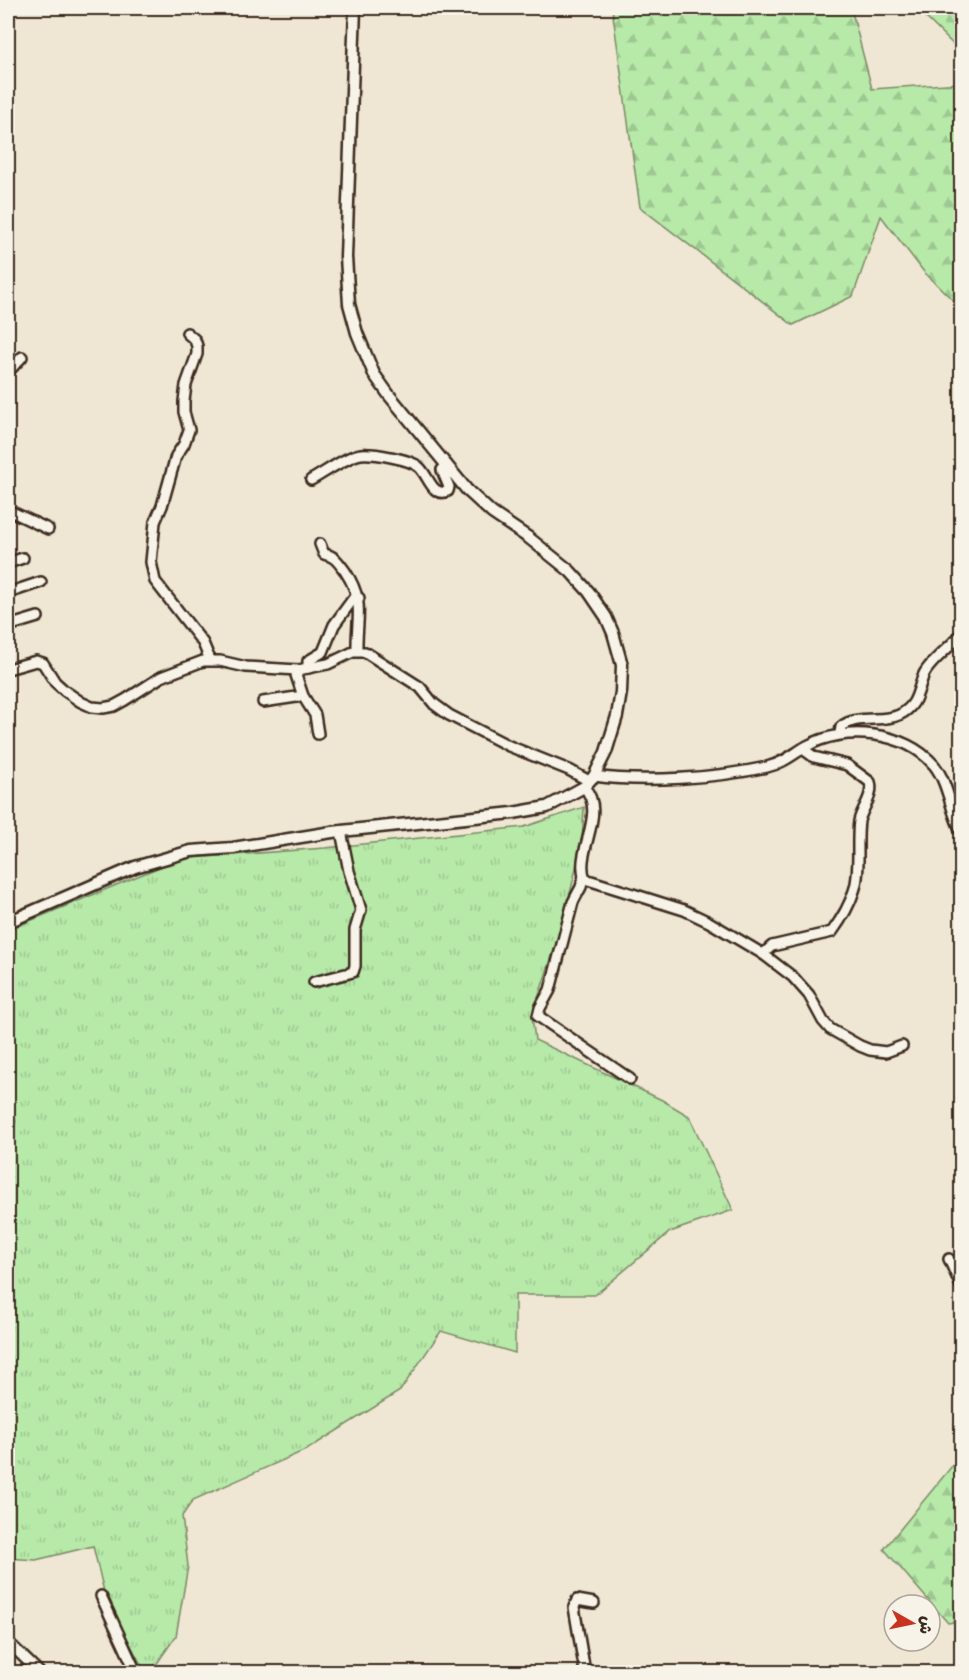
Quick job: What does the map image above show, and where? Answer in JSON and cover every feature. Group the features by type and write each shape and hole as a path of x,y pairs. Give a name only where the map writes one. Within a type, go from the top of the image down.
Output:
{"street":[{"path":"356,8 347,206 347,285 349,304 357,333 374,374 389,395 480,502 501,520 529,537 570,571 589,592 609,625 621,659 621,692 610,739 589,781 593,809 584,876 573,902 550,990 538,1016 630,1079"},
{"path":"187,333 195,340 197,346 197,354 186,385 184,401 184,412 189,429 184,444 176,456 162,506 155,522 151,562 155,581 202,643 210,660"},
{"path":"8,372 22,357"},
{"path":"311,480 353,457 366,454 405,460 418,466 435,489 444,492 449,487 442,470 447,465"},
{"path":"8,510 48,529"},
{"path":"320,544 324,554 332,555 337,559 355,586 358,598 357,651"},
{"path":"8,563 24,558"},
{"path":"8,593 41,582"},
{"path":"318,734 315,715 303,696 296,675 304,669 308,661 323,652 334,626 353,600 358,598"},
{"path":"8,626 38,617"},
{"path":"840,734 841,727 849,722 896,717 909,709 916,700 925,673 962,633"},
{"path":"8,669 36,661 43,663 55,682 65,691 92,707 103,708 120,703 160,677 210,660 246,667 304,669 328,664 357,651 371,654 420,687 434,704 449,716 509,746 569,770 589,781"},
{"path":"264,702 303,696"},
{"path":"8,922 135,867 191,851 233,848 340,831 535,809 557,803 589,781 609,778 678,779 743,771 783,762 802,749 840,734 862,732 882,737 918,752 933,764 962,818"},
{"path":"763,954 772,946 832,932 855,888 859,826 862,810 870,795 870,782 847,765 814,757 802,749"},
{"path":"947,792 962,833"},
{"path":"315,982 353,972 355,966 355,930 361,910 349,872 340,831"},
{"path":"584,876 589,881 694,914 763,954 803,987 814,1002 824,1024 860,1046 886,1052 902,1046"},
{"path":"949,1259 962,1288"},
{"path":"101,1596 136,1672"},
{"path":"585,1672 574,1607 577,1600 594,1603"},
{"path":"8,1642 39,1672"}],"green space":[{"path":"612,8 851,8 872,89 961,83 961,308 924,272 881,216 853,296 793,325 640,207"},
{"path":"916,8 961,8 961,52"},
{"path":"584,807 582,842 564,920 532,1016 535,1040 662,1100 689,1116 733,1210 670,1232 595,1295 515,1295 515,1353 441,1331 400,1391 308,1449 193,1500 182,1516 188,1566 176,1636 151,1672 145,1672 105,1596 93,1546 36,1560 8,1558 8,930 179,859 325,848 524,827"},
{"path":"961,1455 961,1621 948,1623 942,1616 942,1593 922,1593 884,1549"}]}
